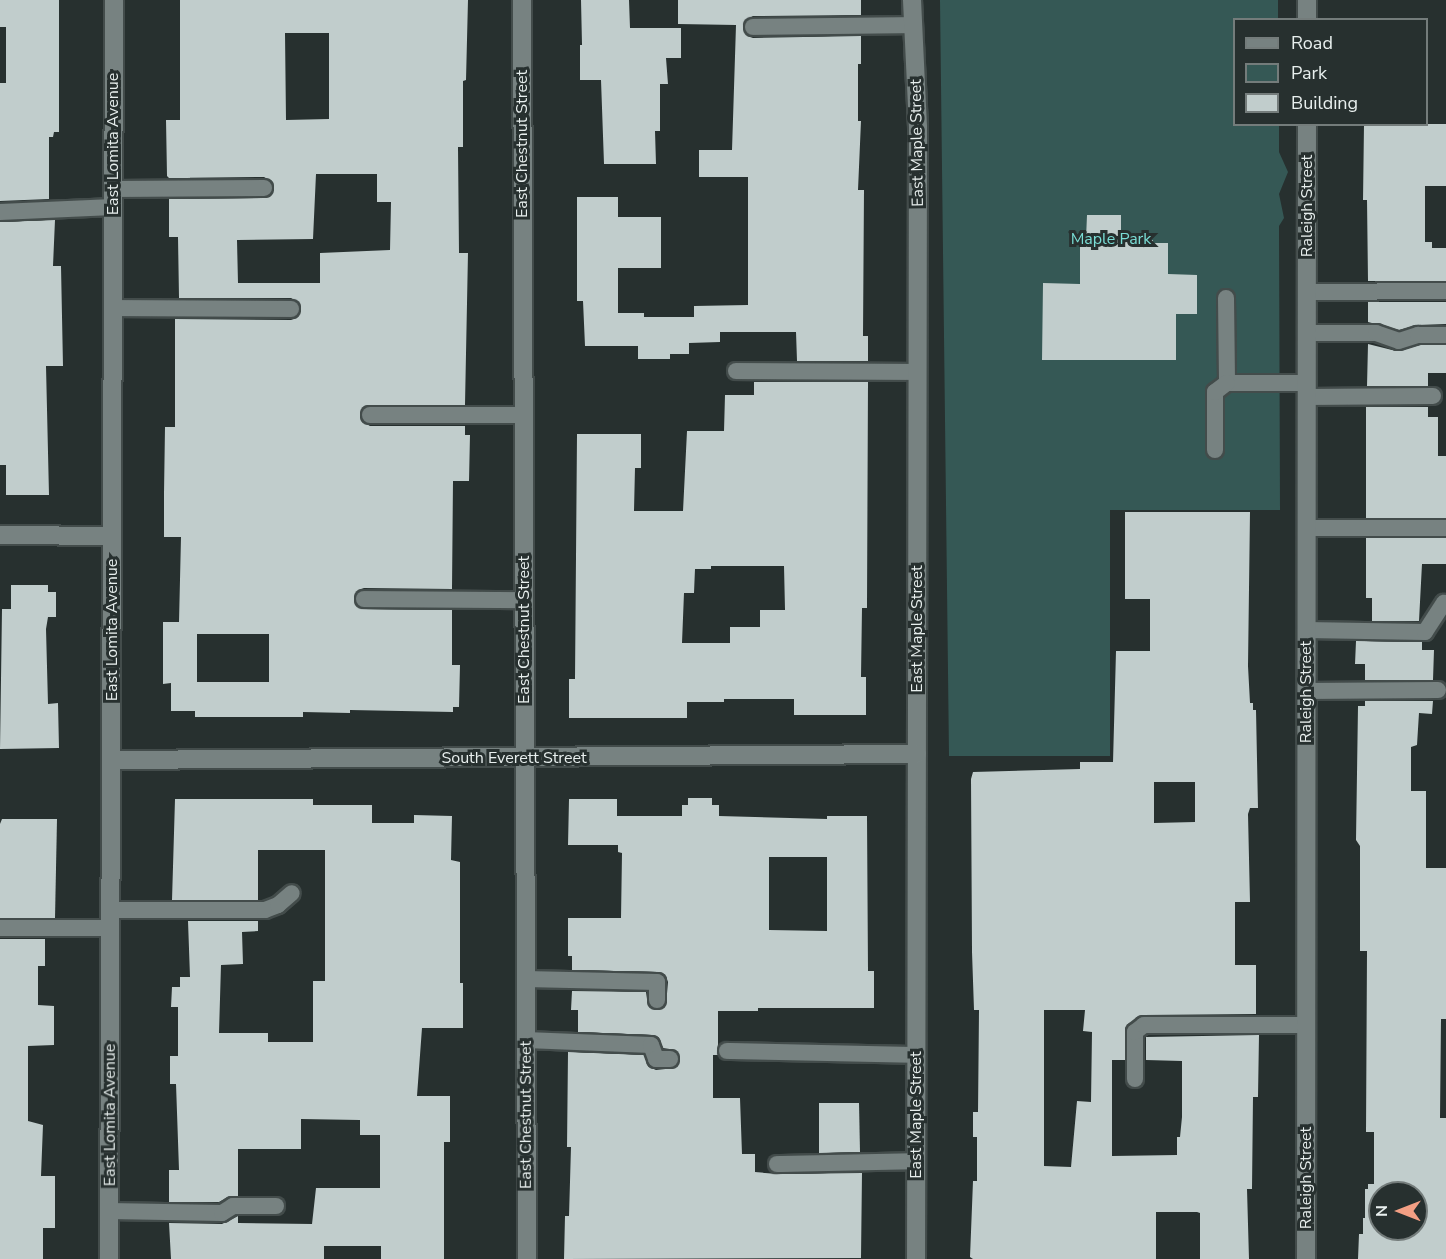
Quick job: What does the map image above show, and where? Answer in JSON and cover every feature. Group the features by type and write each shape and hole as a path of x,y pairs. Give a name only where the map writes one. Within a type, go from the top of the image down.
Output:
{"street":[{"name":"East Lomita Avenue","path":"109,1259 114,0"},
{"name":"East Chestnut Street","path":"522,0 527,1259"},
{"name":"East Maple Street","path":"912,0 918,128 916,1259"},
{"path":"1307,0 1307,18"},
{"name":"Raleigh Street","path":"1306,1259 1307,126"},
{"path":"0,535 112,536"},
{"name":"South Everett Street","path":"111,760 525,759 917,754"}],"lane":[{"path":"753,27 913,25"},
{"path":"0,212 113,192 264,184"},
{"path":"1307,292 1446,291"},
{"path":"1226,298 1227,382"},
{"path":"113,308 291,309"},
{"path":"1307,333 1376,333 1399,341 1418,335 1446,334"},
{"path":"736,371 918,372"},
{"path":"1215,450 1215,392 1227,382 1307,390 1433,396"},
{"path":"369,415 524,415"},
{"path":"1306,528 1446,528"},
{"path":"364,599 524,600"},
{"path":"1306,630 1425,632 1444,603"},
{"path":"1306,691 1438,690"},
{"path":"111,910 265,910 278,905 292,893"},
{"path":"0,928 110,928"},
{"path":"526,979 657,982 657,1000"},
{"path":"1135,1079 1135,1032 1144,1025 1306,1025"},
{"path":"526,1040 651,1045 656,1059 670,1059"},
{"path":"727,1052 916,1055"},
{"path":"777,1164 916,1161"},
{"path":"109,1211 222,1213 233,1206 276,1206"}],"green space":[{"name":"Maple Park","path":"940,0 1278,0 1278,18 1233,18 1233,126 1279,126 1279,152 1288,172 1279,194 1284,218 1279,226 1280,510 1110,510 1110,756 949,756"}],"building":[{"path":"0,0 59,0 59,132 54,132 53,137 49,137 49,199 0,201 0,83 6,83 6,27 0,27"},
{"path":"180,0 468,0 466,80 463,81 463,147 458,147 459,253 468,253 465,405 370,405 364,406 360,414 361,421 370,426 465,426 465,435 470,435 469,481 453,481 452,589 364,588 358,590 354,598 355,605 364,609 452,610 452,665 460,665 459,707 453,707 453,712 350,710 350,713 303,712 303,717 195,717 195,711 171,711 171,683 163,684 163,622 179,622 181,537 164,537 164,493 165,427 175,427 175,319 291,320 297,318 301,310 300,303 291,298 179,298 178,237 169,237 169,199 264,198 270,197 274,189 273,182 264,177 169,178 167,176 166,120 180,120","holes":["285,33 329,33 329,119 286,120","316,174 377,174 377,202 391,202 390,250 320,253 320,283 238,283 237,240 313,239","197,634 269,634 269,682 197,682"]},
{"path":"581,0 629,0 630,28 681,28 681,58 666,58 668,84 660,84 660,131 655,131 656,164 604,164 601,80 580,80"},
{"path":"678,0 861,0 861,15 753,16 744,21 743,28 747,36 753,38 861,36 861,64 858,64 858,121 861,121 858,190 864,190 863,336 868,336 868,361 797,361 796,332 720,332 720,342 689,343 689,354 670,354 670,359 638,359 638,346 585,346 583,301 577,301 577,197 618,197 618,217 661,217 661,268 618,268 618,313 644,313 644,317 694,317 694,306 748,305 748,177 699,177 699,150 732,150 736,25 678,24"},
{"path":"1446,124 1446,186 1425,186 1425,242 1432,242 1432,248 1446,248 1446,281 1368,281 1367,200 1363,200 1364,126"},
{"path":"1087,215 1121,215 1121,239 1168,243 1168,274 1197,275 1197,314 1176,314 1176,360 1042,360 1043,283 1080,284 1080,239 1086,239"},
{"path":"55,220 53,266 61,266 63,366 46,366 49,495 6,495 6,465 0,465 0,222"},
{"path":"1368,302 1446,302 1446,324 1418,325 1399,330 1368,322"},
{"path":"1368,344 1396,351 1420,345 1446,345 1446,373 1428,373 1428,386 1367,386"},
{"path":"754,382 868,382 867,608 862,608 861,677 866,677 866,715 794,715 794,699 724,699 724,702 687,702 687,718 569,718 569,679 575,679 577,434 641,434 641,468 635,468 634,511 683,511 687,431 724,431 725,395 754,395","holes":["711,566 784,566 785,610 760,610 760,627 730,627 730,643 682,643 684,593 694,593 695,569 711,569"]},
{"path":"1366,407 1428,407 1428,417 1438,417 1438,456 1446,456 1446,518 1366,518"},
{"path":"1125,512 1250,512 1248,666 1250,703 1253,703 1253,710 1256,710 1258,808 1250,808 1248,814 1250,902 1235,902 1235,965 1256,965 1256,1014 1143,1015 1125,1028 1125,1060 1112,1060 1112,1156 1177,1155 1177,1137 1180,1137 1182,1117 1182,1061 1146,1060 1146,1037 1259,1035 1258,1097 1253,1097 1252,1189 1247,1189 1249,1259 1200,1259 1200,1213 1156,1212 1156,1259 973,1259 970,1257 973,1181 977,1181 977,1137 973,1137 973,1112 978,1112 979,1010 974,1010 971,779 973,772 1080,769 1080,762 1113,762 1116,651 1150,651 1150,599 1125,599","holes":["1154,782 1195,782 1195,822 1154,823","1044,1010 1085,1010 1083,1031 1092,1032 1091,1102 1077,1101 1071,1167 1044,1166"]},
{"path":"1366,538 1446,538 1446,564 1422,564 1419,621 1372,621 1372,598 1366,598"},
{"path":"11,585 48,585 48,592 56,592 56,617 48,617 46,629 48,704 58,703 59,748 0,749 2,609 11,609"},
{"path":"1356,641 1422,642 1422,650 1434,650 1433,680 1365,680 1365,664 1355,664"},
{"path":"1365,701 1433,701 1432,714 1419,713 1417,745 1411,747 1411,791 1426,791 1426,868 1446,868 1446,1019 1441,1019 1440,1118 1446,1118 1446,1259 1358,1259 1359,1234 1363,1234 1363,1218 1365,1218 1365,1189 1368,1189 1368,1241 1428,1241 1428,1181 1374,1181 1374,1132 1366,1132 1367,951 1360,951 1360,846 1356,840 1358,706 1365,706"},
{"path":"688,798 712,798 712,805 719,805 719,816 827,819 827,816 867,816 868,971 874,971 874,1008 758,1008 758,1011 718,1011 718,1055 713,1055 713,1098 740,1098 742,1154 755,1154 755,1172 862,1173 861,1258 564,1259 565,1216 569,1216 571,1147 567,1147 568,1052 644,1055 649,1067 656,1070 675,1068 680,1060 676,1050 663,1048 658,1037 652,1035 578,1032 578,1010 571,1010 572,991 646,992 648,1006 658,1010 666,1005 668,982 666,976 657,972 572,970 572,956 568,956 568,918 621,918 622,853 618,852 618,845 568,845 569,799 617,799 617,816 682,816 682,805 688,805","holes":["769,857 827,857 827,931 769,930"]},
{"path":"175,799 313,799 313,805 372,805 372,823 414,823 414,815 452,816 451,860 460,862 460,983 463,983 463,1028 422,1028 417,1096 450,1096 450,1142 444,1142 444,1259 381,1259 381,1246 324,1246 324,1259 171,1259 169,1223 222,1224 238,1216 238,1223 312,1224 316,1188 380,1188 380,1135 360,1135 360,1120 301,1119 301,1149 238,1149 238,1196 228,1197 219,1202 169,1202 169,1170 179,1170 176,1084 170,1084 170,1056 178,1056 178,1007 171,1007 172,987 180,987 180,977 190,977 188,921 258,921 258,931 242,932 243,964 221,965 219,1033 268,1033 268,1042 313,1042 313,981 325,981 325,850 258,850 258,900 172,900"},
{"path":"2,819 57,819 55,918 0,918 0,824"},
{"path":"0,939 45,939 45,966 38,966 38,1005 54,1006 54,1045 28,1046 28,1121 43,1125 41,1176 55,1176 55,1228 43,1228 43,1259 0,1259"},
{"path":"819,1103 859,1103 860,1152 819,1153"}]}
